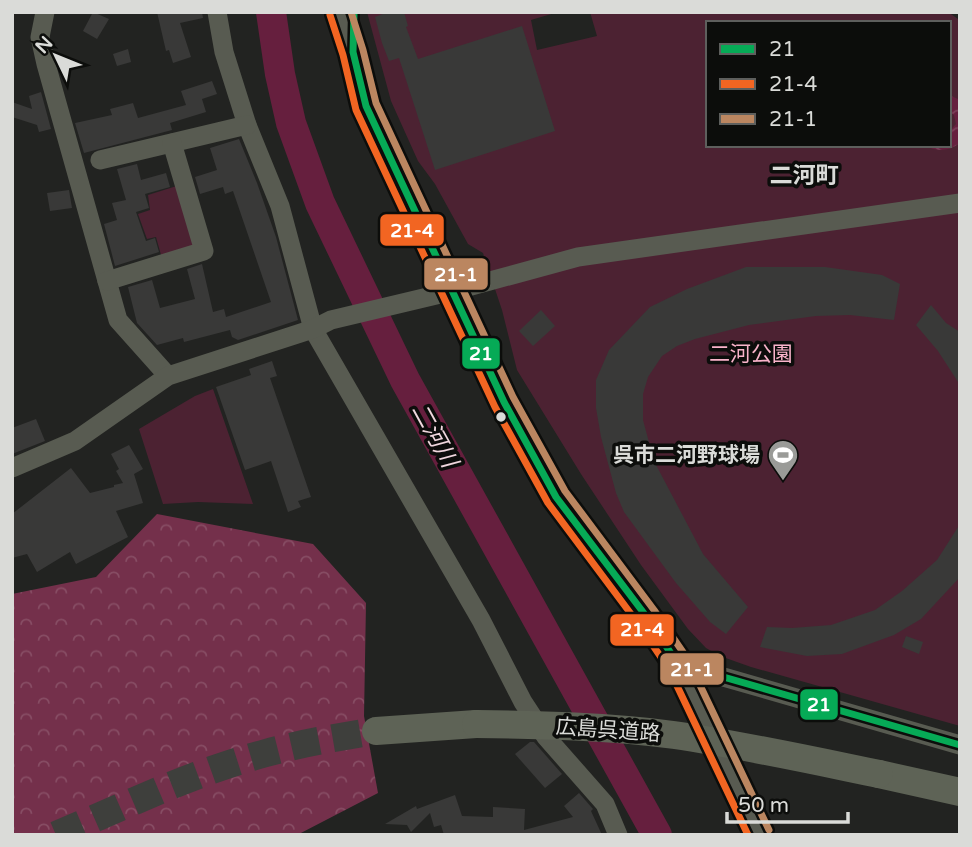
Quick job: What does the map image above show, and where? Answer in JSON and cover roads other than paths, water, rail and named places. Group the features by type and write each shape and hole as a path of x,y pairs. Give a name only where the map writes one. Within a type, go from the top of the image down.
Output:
{"highway":[{"name":"広島呉道路","path":"376,732 476,724 582,726 673,735 763,750 960,792"}],"main road":[{"path":"340,12 366,106 504,402 556,497 678,664 760,835"},
{"path":"353,52 354,12"}],"street":[{"path":"45,12 40,37 46,64 118,320 168,376"},
{"path":"217,12 224,52 247,125 280,206 313,330 481,620 523,702 546,737 605,804 618,835"},
{"path":"100,160 247,125"},
{"path":"107,281 204,251 172,143"},
{"path":"12,468 75,441 168,376 313,330 331,320 578,257 960,203"},
{"path":"678,664 960,745"}],"water":[{"path":"951,96 960,100 960,143 956,146 942,150 928,147 951,147 951,130 956,124 951,113"}],"waterway":[{"name":"二河川","path":"271,12 280,74 291,123 320,203 405,380 657,835"}],"tunnel":[{"path":"56,835 160,790 239,761 293,746 376,731"}],"place":[{"name":"呉市二河野球場","path":"783,482"}],"district":[{"name":"二河町","path":"804,175"}],"park label":[{"name":"二河公園","path":"751,354"}]}
